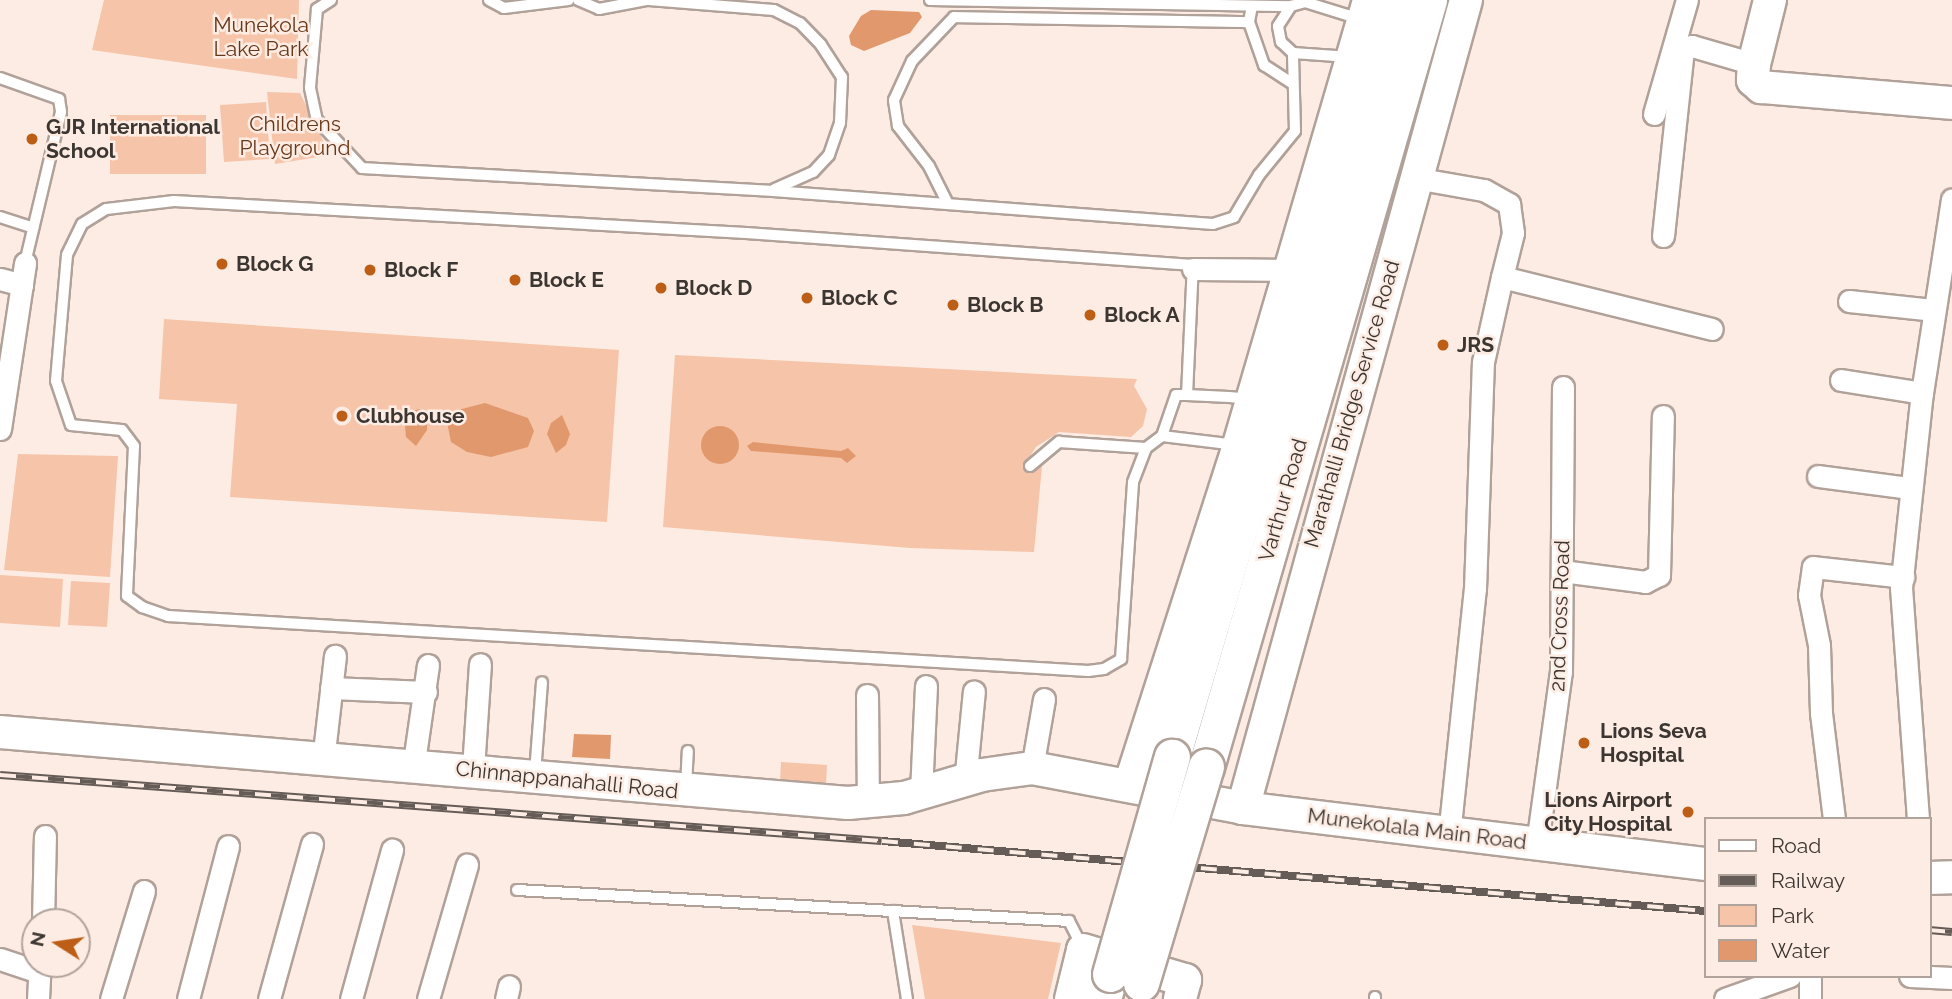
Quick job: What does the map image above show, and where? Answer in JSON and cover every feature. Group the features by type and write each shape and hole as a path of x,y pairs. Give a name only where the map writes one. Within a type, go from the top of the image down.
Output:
{"main road":[{"name":"Varthur Road","path":"1133,979 1172,757 1395,0"},
{"name":"Varthur Road","path":"1133,979 1206,767 1429,0"}],"street":[{"name":"Marathalli Bridge Service Road","path":"1243,808 1466,0"},
{"path":"1654,114 1687,0"},
{"path":"1770,0 1752,80 1761,87 1952,103"},
{"path":"1130,785 1253,398 1366,10"},
{"path":"1663,236 1683,50 1692,46 1754,64"},
{"path":"1415,178 1484,190 1509,204 1513,233 1483,362 1475,589 1449,835"},
{"path":"1918,817 1903,577 1909,488 1933,310 1952,199"},
{"path":"0,429 25,263"},
{"path":"1192,269 1290,270"},
{"path":"1502,277 1712,329"},
{"path":"0,279 22,285"},
{"path":"1849,301 1933,310"},
{"path":"1841,380 1922,393"},
{"name":"2nd Cross Road","path":"1538,844 1561,672 1563,387"},
{"path":"1562,571 1645,582 1659,575 1663,416"},
{"path":"1818,476 1909,488"},
{"path":"1834,817 1821,713 1819,645 1810,595 1813,568 1903,577"},
{"path":"323,761 335,656"},
{"path":"473,769 480,664"},
{"path":"412,769 426,692 428,665"},
{"path":"921,792 926,686"},
{"path":"331,688 426,692"},
{"path":"965,782 974,691"},
{"path":"867,695 867,802"},
{"path":"1032,768 1044,699"},
{"name":"Chinnappanahalli Road","path":"0,732 412,769 535,773 686,792 867,802 965,782 982,775 1032,768 1130,785"},
{"name":"Munekolala Main Road","path":"1130,785 1243,808 1703,864"},
{"path":"43,908 45,836"},
{"path":"269,999 312,844"},
{"path":"188,999 228,846"},
{"path":"351,999 392,850"},
{"path":"428,999 467,865"},
{"path":"1931,878 1952,877"},
{"path":"111,999 144,891"},
{"path":"0,959 21,964"},
{"path":"38,999 39,978"},
{"path":"1725,999 1784,978"},
{"path":"1810,978 1810,999"},
{"path":"1917,978 1943,985"},
{"path":"1071,999 1133,979"}],"lane":[{"path":"331,0 317,9 310,88 317,120 362,168 773,191 1213,224 1234,217 1259,175 1295,131 1293,53 1278,34 1280,18 1291,6"},
{"path":"489,0 504,8 569,0"},
{"path":"578,0 599,9 648,0 774,10 800,23 842,78 840,124 829,155 813,172 773,191"},
{"path":"930,0 1252,6 1312,4 1366,10"},
{"path":"1252,6 1248,22 1264,65 1292,83"},
{"path":"948,204 929,166 898,126 894,100 912,61 954,17 1248,22"},
{"path":"1293,53 1352,57"},
{"path":"0,78 59,99 61,112 25,263"},
{"path":"174,201 1130,259 1193,265 1192,269 1181,395 1162,436 1146,448 1133,482 1121,659 1104,669 168,616 142,607 127,596 134,446 122,430 71,425 60,401 56,380 67,255 82,224 106,209 174,201"},
{"path":"0,217 33,228"},
{"path":"1181,395 1253,398"},
{"path":"1162,436 1238,445"},
{"path":"1030,466 1059,442 1146,448"},
{"path":"535,773 542,682"},
{"path":"686,792 688,751"},
{"path":"517,890 1069,921 1133,979"},
{"path":"893,911 907,999"}],"green space":[{"name":"Munekola Lake Park","path":"104,0 299,0 297,79 92,50"},
{"name":"Childrens Playground","path":"267,92 300,93 330,155 275,164"},
{"path":"266,102 270,159 224,162 220,105"},
{"path":"110,115 206,115 206,174 110,174"},
{"path":"164,319 619,350 607,522 230,497 237,404 159,399"},
{"path":"675,355 1137,379 1134,386 1147,409 1143,426 1131,437 1059,432 1036,447 1025,464 1042,466 1034,552 910,548 663,527"},
{"path":"18,454 118,456 110,577 4,570"},
{"path":"0,575 63,579 60,627 0,623"},
{"path":"71,581 110,583 107,627 68,625"},
{"path":"781,762 827,765 826,784 780,782"},
{"path":"912,925 1061,943 1048,999 925,999"}],"water":[{"path":"871,10 919,12 922,17 910,33 864,51 851,45 849,36 861,16"},
{"path":"485,403 528,418 534,431 528,447 491,457 467,452 451,442 447,422 454,411"},
{"path":"419,409 427,415 427,430 416,446 406,437 405,426 410,412"},
{"path":"562,415 570,434 566,445 556,453 547,434 551,423"},
{"path":"720,426 733,432 739,445 733,458 720,464 707,458 701,445 707,432"},
{"path":"753,442 841,451 848,448 856,456 847,463 841,458 751,451 747,446"},
{"path":"574,734 611,735 610,759 572,757"}],"railway":[{"path":"0,775 882,841 1703,911"},
{"path":"1931,930 1952,932"}],"place":[{"name":"GJR International School","path":"32,139"},
{"name":"Block G","path":"222,264"},
{"name":"Block F","path":"370,270"},
{"name":"Block E","path":"515,280"},
{"name":"Block D","path":"661,288"},
{"name":"Block C","path":"807,298"},
{"name":"Block B","path":"953,305"},
{"name":"Block A","path":"1090,315"},
{"name":"JRS","path":"1443,345"},
{"name":"Clubhouse","path":"342,416"},
{"name":"Lions Seva Hospital","path":"1584,743"},
{"name":"Lions Airport City Hospital","path":"1688,812"}]}
